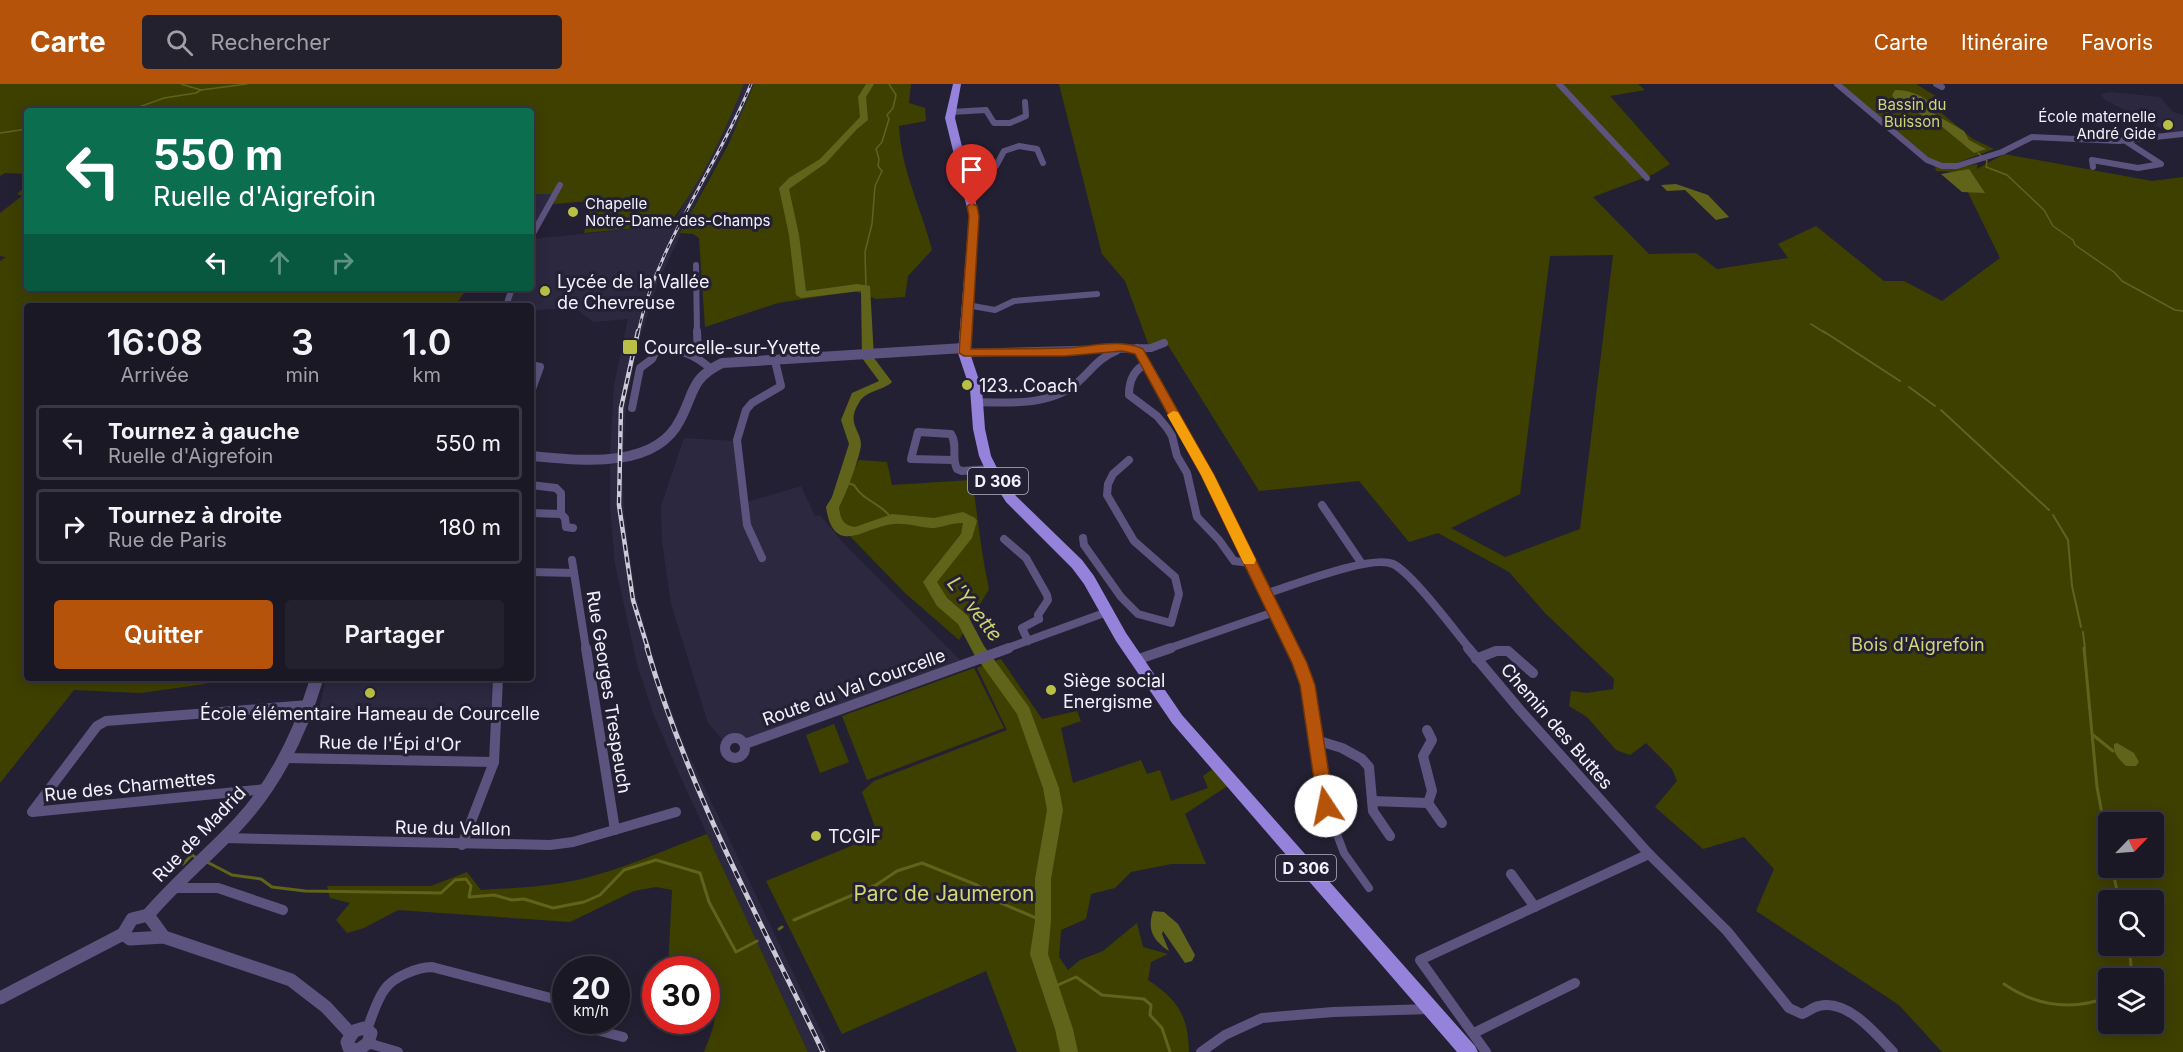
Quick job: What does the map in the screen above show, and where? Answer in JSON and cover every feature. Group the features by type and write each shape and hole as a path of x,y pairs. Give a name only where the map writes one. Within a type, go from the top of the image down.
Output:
{"main road":[{"path":"957,84 950,112 951,129 974,216 964,350"},
{"name":"D 306","path":"964,350 976,388 985,456 1011,499 1077,564 1089,580 1136,660 1178,720 1468,1052"}],"street":[{"path":"1559,84 1647,178"},
{"path":"1837,84 1927,160 1948,167 1993,155 2032,137 2124,140 2183,134"},
{"path":"950,112 986,110 994,123 1010,123 1026,116 1025,102"},
{"path":"2093,167 2091,160 2138,168 2161,164 2124,140"},
{"path":"963,170 996,165 1004,151 1019,146 1036,149 1043,162"},
{"path":"534,232 560,184"},
{"path":"696,265 698,357"},
{"path":"967,305 995,310 1014,301 1097,294"},
{"path":"534,456 565,460 601,459 623,456 655,445 673,431 692,385 710,368 729,362 763,359 775,361 886,351 1065,352 1136,349 1151,348 1164,343"},
{"path":"632,408 640,368 652,359 657,351 667,348 698,357 710,368"},
{"path":"1136,349 1207,475 1308,685 1326,806 1344,853 1369,888"},
{"path":"977,402 1056,396 1076,384 1102,356 1136,349"},
{"path":"762,558 747,525 737,440 746,410 752,403 781,386 775,361"},
{"path":"1146,364 1134,372 1129,382 1129,395 1157,416 1172,436 1177,456 1191,484 1194,509 1202,524 1219,540 1234,561 1251,563"},
{"path":"534,366 540,367 534,384"},
{"path":"953,460 911,459 918,432 951,434 955,443 953,460 957,469 962,471 991,469"},
{"path":"1083,538 1084,545 1121,597 1138,614 1172,623 1179,594 1174,576 1170,569 1140,547 1130,536 1107,495 1106,488 1110,478 1129,460"},
{"path":"534,485 556,488 561,493 563,506 561,514"},
{"path":"1322,505 1362,564"},
{"path":"534,513 561,514 565,518 566,528 573,528"},
{"path":"1004,538 1026,558 1047,595 1048,600 1038,615 1050,633"},
{"name":"Rue Georges Trespeuch","path":"572,560 615,830"},
{"name":"Chemin des Buttes","path":"1265,594 1362,564 1385,560 1406,573 1476,659 1649,854 1727,931 1789,1008 1802,1014 1818,1006 1839,1008 1862,1022 1893,1052"},
{"path":"534,572 574,573"},
{"path":"1039,619 1022,628 1028,641 1107,612"},
{"path":"1136,660 1274,612"},
{"name":"Route du Val Courcelle","path":"745,744 1028,641"},
{"path":"1476,659 1495,649 1505,648 1533,673"},
{"name":"Rue de Madrid","path":"150,918 170,888 224,838 266,789 286,758 309,705 316,681"},
{"path":"462,845 494,762 498,681"},
{"name":"Rue des Charmettes","path":"266,789 32,812 97,726 106,721 309,705"},
{"path":"1427,730 1432,740 1423,756 1432,791 1428,802"},
{"path":"1316,740 1342,748 1362,759 1368,767 1377,821 1390,836"},
{"name":"Rue de l'Épi d'Or","path":"286,758 494,762"},
{"path":"1372,801 1428,802"},
{"path":"1428,802 1442,823"},
{"name":"Rue du Vallon","path":"224,838 550,846 573,842 676,812"},
{"path":"1485,1052 1474,1033 1420,960 1649,854"},
{"path":"1511,874 1535,907"},
{"path":"170,888 199,885 223,887 283,910"},
{"path":"129,936 125,927 140,915 150,918 164,938"},
{"path":"0,998 129,936 147,932 150,918"},
{"path":"129,936 164,938 267,970 291,980 326,1007 351,1034 361,1028 361,1044"},
{"path":"361,1044 384,988 422,967 432,967 552,998"},
{"path":"1474,1033 1575,983"},
{"path":"1201,1052 1225,1035 1263,1018 1333,1012 1431,1009"},
{"path":"609,1034 623,1038"},
{"path":"361,1044 398,1052"}],"shaded area":[{"path":"744,84 754,84 740,118 658,282 639,341 627,398 623,453 610,455 614,385 628,319 593,322 574,307 534,311 534,303 505,303 509,291 534,291 534,239 672,225 711,156"},
{"name":"Bassin du Buisson","path":"1895,90 1912,92 1926,99 1935,106 1929,111 1964,131 1969,140 1986,149 1974,153 1940,125 1895,100 1892,95"},
{"path":"2111,92 2160,97 2173,112 2183,115 2183,131 2169,133 2105,100 2101,94"},
{"path":"1969,169 1985,193 1962,192 1941,174"},
{"path":"1676,184 1708,195 1729,217 1716,220 1685,190 1667,191 1661,185"},
{"path":"534,194 552,194 534,226"},
{"path":"684,438 735,441 744,503 801,486 815,516 820,515 845,545 965,665 742,740 734,739 726,744 708,723 671,604 662,541 661,506"},
{"path":"622,463 624,513 635,592 659,678 687,751 831,1052 808,1052 653,713 637,664 615,564 610,506 610,465"},
{"path":"325,681 492,681 491,713 319,709"},
{"path":"2117,743 2134,753 2139,762 2136,766 2126,766 2119,759 2114,748 2114,744"},
{"path":"1153,911 1164,912 1178,924 1195,955 1192,961 1185,963 1163,931 1162,934 1169,951 1155,939 1151,929"}],"green space":[{"path":"0,84 744,84 711,158 691,193 668,225 584,233 591,201 552,204 556,194 534,194 534,108 24,108 24,174 5,173 0,176"},
{"path":"754,84 911,84 909,103 925,108 926,121 899,126 903,158 932,250 908,276 905,297 876,299 855,291 778,303 705,327 699,238 693,234 680,233 728,145"},
{"name":"Bois d'Aigrefoin","path":"1059,84 1638,84 1645,90 1610,96 1670,164 1654,174 1593,197 1649,254 1696,253 1717,269 1788,258 1778,244 1816,226 1884,281 1904,281 1942,301 2000,258 1958,172 1936,171 1935,166 1952,169 1977,164 1977,169 2004,154 2152,181 2183,177 2183,1052 1942,1052 1899,1005 1756,911 1774,869 1744,837 1703,849 1655,807 1677,781 1672,769 1646,743 1630,755 1616,750 1587,717 1569,706 1571,691 1587,693 1613,689 1614,679 1545,613 1509,572 1438,533 1409,542 1359,481 1259,491 1166,342 1149,346 1125,281 1102,254","holes":["1613,255 1580,529 1505,557 1451,528 1520,494 1550,256"]},
{"name":"Bassin du Buisson","path":"1841,84 1916,84 1947,103 1939,111 1973,139 1994,149 1949,166 1932,161"},
{"path":"24,188 24,291 466,291 457,303 24,303 24,681 206,681 205,684 141,693 74,690 0,783 0,261 6,257 0,256 0,213 22,196 17,194"},
{"path":"859,460 887,462 892,485 972,480 989,589 959,640 905,593 843,529 836,504"},
{"name":"Parc de Jaumeron","path":"1001,659 1042,719 1077,711 1081,721 1061,728 1073,783 1141,760 1147,774 1160,770 1171,801 1208,788 1203,776 1214,768 1229,785 1185,814 1206,864 1171,864 1131,872 1115,888 1091,894 1086,919 1061,930 1059,957 1068,970 1080,960 1103,951 1137,923 1143,947 1168,954 1151,962 1148,980 1167,994 1179,1010 1186,1028 1189,1052 1017,1052 986,971 842,1034 766,881 878,835 862,792 874,781 1007,730 977,668"},
{"path":"974,668 1004,728 867,780 842,716"},
{"path":"834,724 849,762 820,773 806,735"},
{"path":"707,834 808,1052 704,1052 711,1034 720,1034 720,956 669,956 672,890 656,887 634,891 570,922 398,910 364,928 347,933 336,920 350,903 330,898 327,886 431,886 467,872 481,890 529,887 577,880 643,859"}],"waterway":[{"path":"181,84 201,90"},
{"path":"201,90 247,84"},
{"name":"L'Yvette","path":"870,84 862,97 865,118 823,161 784,188 794,235 801,295 857,287 866,288 868,358 886,382 856,396 850,411 847,420 855,444 838,498 832,507 834,519 846,531 855,532 892,519 934,523 963,517 970,521 967,535 930,582 942,602 963,620 979,650 1024,711 1051,788 1055,810 1043,879 1043,921 1039,954 1064,1029 1069,1052"},
{"name":"L'Yvette","path":"866,288 865,252 872,224 875,186 882,171 878,166 879,159 876,149 882,142 889,119 887,115 893,108 896,95 889,84"},
{"path":"136,108 164,98 196,93 201,90"},
{"path":"0,133 24,129"},
{"path":"1978,153 1987,161 1986,167 2007,175 2044,210 2053,226 2073,240 2075,245 2114,272 2122,281 2175,310 2183,311"},
{"path":"1811,324 1825,333"},
{"path":"1823,331 1900,381"},
{"path":"1909,387 1935,406"},
{"path":"1941,410 2049,510"},
{"path":"844,482 854,485 862,495 884,510 892,519"},
{"path":"2053,515 2068,540 2072,586 2081,627"},
{"path":"2083,632 2085,649"},
{"path":"2084,648 2097,787 2102,812"},
{"path":"2093,735 2113,751"},
{"path":"183,864 192,855 195,857"},
{"path":"207,862 232,875 261,879 272,887 305,891 441,893 455,880 466,879 471,886 469,897 494,895 512,900 524,899 553,908 584,902 600,895 624,870 656,860 700,873 709,902 736,952 757,941"},
{"path":"794,920 876,885 897,871 922,863 977,885 1001,903 1043,921"},
{"path":"2114,878 2117,890"},
{"path":"2130,956 2131,968"},
{"path":"1049,989 1076,977 1102,995 1144,999 1151,1005 1150,1015 1162,1028 1170,1052"},
{"path":"2004,984 2029,997 2055,1004 2081,1004 2098,1000"}],"railway":[{"path":"638,333 647,300 673,237 722,146 751,84"},
{"path":"638,331 621,408 619,505 633,600 648,649"},
{"path":"647,648 683,752 704,803 823,1052"}],"slow traffic":[{"path":"1173,415 1207,475 1249,560"}],"place":[{"name":"École maternelle André Gide","path":"2168,125"},
{"name":"Chapelle Notre-Dame-des-Champs","path":"573,212"},
{"name":"Lycée de la Vallée de Chevreuse","path":"545,291"},
{"name":"Courcelle-sur-Yvette","path":"630,347"},
{"name":"123...Coach","path":"967,385"},
{"name":"Siège social Energisme","path":"1051,690"},
{"name":"École élémentaire Hameau de Courcelle","path":"370,693"},
{"name":"TCGIF","path":"816,836"}],"route":[{"path":"972,206 974,216 964,353 1065,352 1122,348 1131,348 1139,352 1207,475 1300,663 1308,685 1321,786 1326,806"}]}
